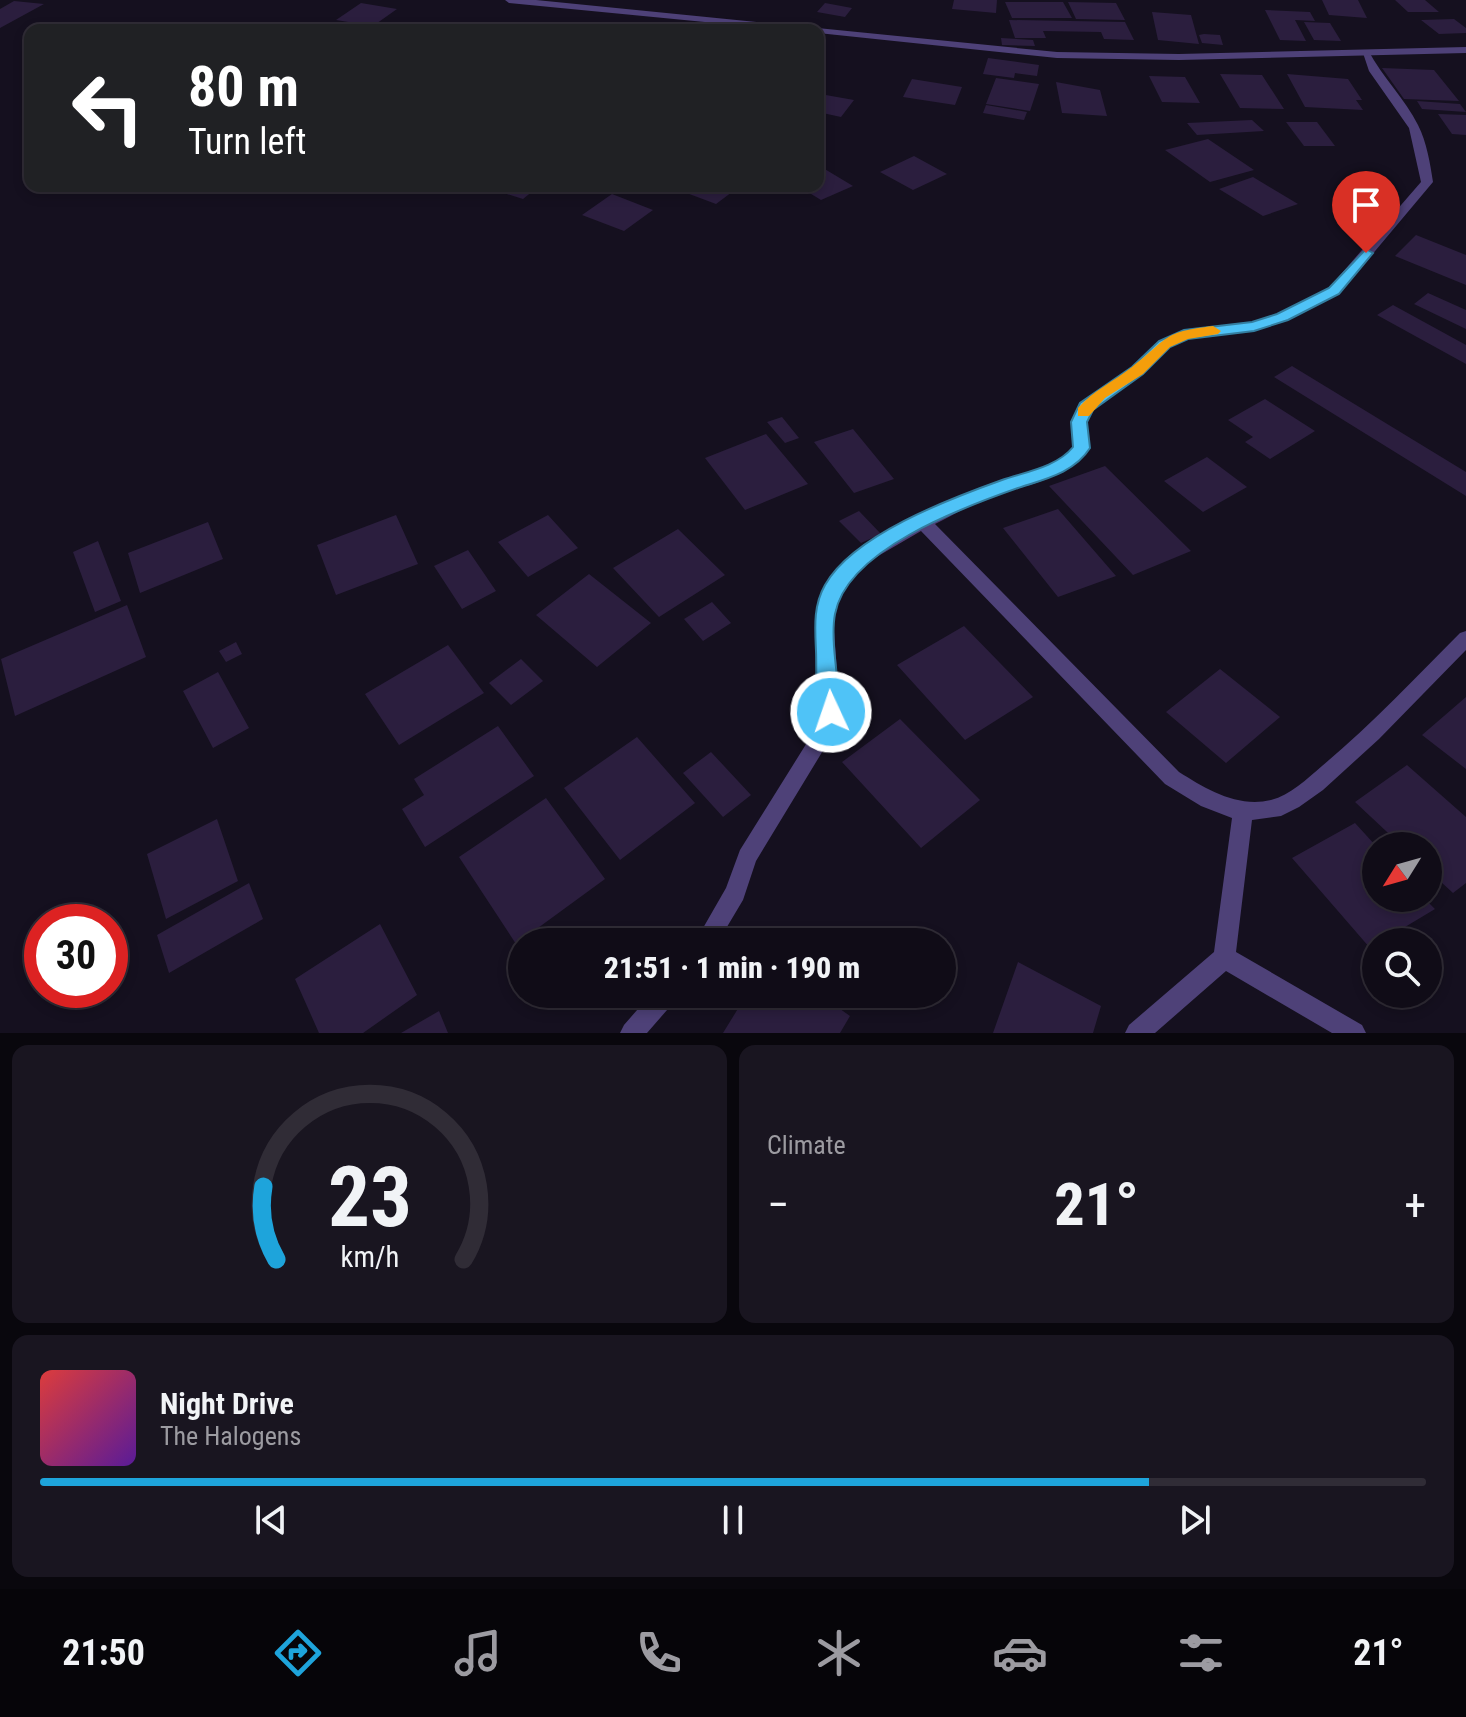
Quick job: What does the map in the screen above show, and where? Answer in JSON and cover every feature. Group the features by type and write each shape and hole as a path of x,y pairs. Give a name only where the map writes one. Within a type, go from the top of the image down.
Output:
{"street":[{"path":"509,0 755,24"},
{"path":"824,31 1057,55 1466,50"},
{"path":"714,928 735,893 747,857 820,738 831,712 824,617 832,589 855,561 923,522 977,496 1054,469 1074,458 1082,448 1079,422 1086,407 1138,371 1164,344 1184,335 1254,326 1282,317 1334,291 1427,182 1423,155 1411,121 1370,68 1365,52"},
{"path":"923,522 1172,778 1209,802 1243,811 1277,809 1323,779 1466,638"},
{"path":"1137,1033 1224,958 1243,811"},
{"path":"1224,958 1354,1033"},
{"path":"632,1033 654,1008"}],"building":[{"path":"954,0 997,0 996,13 952,9"},
{"path":"1322,0 1358,0 1367,18 1329,15"},
{"path":"1395,0 1425,0 1439,12 1408,12"},
{"path":"14,1 44,4 0,28 0,9"},
{"path":"1005,2 1063,2 1072,18 1012,18"},
{"path":"1068,2 1116,3 1125,20 1076,19"},
{"path":"361,3 397,9 376,24 336,20"},
{"path":"825,3 852,8 845,17 817,12"},
{"path":"1265,10 1310,12 1315,21 1295,20 1306,41 1280,40"},
{"path":"1152,12 1191,15 1199,44 1158,40"},
{"path":"1454,19 1466,28 1466,33 1439,34 1421,20"},
{"path":"1009,20 1125,22 1134,40 1104,39 1101,32 1043,31 1046,38 1015,38"},
{"path":"1304,22 1330,23 1341,41 1314,40"},
{"path":"1199,35 1220,35 1223,45 1202,43"},
{"path":"1001,38 1033,40 1035,46 1002,45"},
{"path":"988,58 1039,65 1037,76 1015,73 1014,78 983,74"},
{"path":"1382,68 1434,70 1459,101 1404,99"},
{"path":"1220,74 1262,75 1284,109 1240,108"},
{"path":"1287,74 1348,79 1362,100 1356,100 1363,110 1305,107"},
{"path":"1149,76 1185,77 1200,103 1162,102"},
{"path":"996,78 1039,84 1030,111 986,104"},
{"path":"912,79 962,87 955,105 903,97"},
{"path":"1056,82 1100,90 1107,116 1062,113"},
{"path":"824,95 854,100 841,117 824,113"},
{"path":"1417,101 1460,104 1466,112 1422,109"},
{"path":"986,105 1027,112 1024,120 983,113"},
{"path":"1438,114 1466,115 1466,135 1452,134"},
{"path":"1252,120 1264,131 1197,135 1187,123"},
{"path":"1286,122 1317,122 1335,146 1304,146"},
{"path":"1208,139 1254,170 1210,182 1165,150"},
{"path":"914,156 947,174 913,190 880,172"},
{"path":"824,169 853,186 821,200 808,192 824,192"},
{"path":"1253,177 1298,204 1263,216 1219,189"},
{"path":"500,192 532,192 523,199"},
{"path":"684,192 732,192 716,204"},
{"path":"612,194 653,210 624,231 582,215"},
{"path":"1416,235 1466,255 1466,285 1395,256"},
{"path":"1428,293 1466,310 1466,329 1414,304"},
{"path":"1393,305 1466,345 1466,364 1377,315"},
{"path":"1292,366 1466,472 1466,496 1274,377"},
{"path":"1265,399 1315,431 1270,459 1245,442 1253,437 1228,420"},
{"path":"782,417 799,438 785,443 767,422"},
{"path":"853,429 894,479 854,493 814,442"},
{"path":"766,434 808,484 745,510 705,458"},
{"path":"1207,457 1247,487 1203,512 1164,481"},
{"path":"1105,466 1191,551 1133,575 1049,486"},
{"path":"1058,509 1116,576 1058,597 1003,528"},
{"path":"859,511 881,534 861,543 839,521"},
{"path":"396,515 418,564 336,595 317,545"},
{"path":"548,515 578,548 528,577 498,542"},
{"path":"208,522 223,559 140,593 128,553"},
{"path":"678,529 725,575 659,617 613,568"},
{"path":"98,541 121,601 95,612 73,552"},
{"path":"468,550 496,591 462,609 434,566"},
{"path":"589,574 651,623 597,667 536,615"},
{"path":"712,602 731,623 703,641 684,619"},
{"path":"127,605 146,657 15,716 1,659"},
{"path":"964,626 1033,697 965,740 897,665"},
{"path":"236,642 242,654 226,662 219,651"},
{"path":"448,645 484,693 399,745 365,694"},
{"path":"521,659 543,681 511,705 489,683"},
{"path":"1220,669 1280,717 1226,763 1166,712"},
{"path":"218,672 249,728 213,748 183,691"},
{"path":"1466,697 1466,769 1422,735"},
{"path":"900,719 980,800 921,848 842,762"},
{"path":"498,726 534,776 425,847 402,809 424,795 414,779"},
{"path":"637,737 695,803 620,860 564,788"},
{"path":"711,752 751,795 723,817 683,773"},
{"path":"1407,765 1466,817 1466,883 1453,893 1442,883 1442,832 1387,832 1355,802"},
{"path":"546,798 605,879 538,928 508,928 508,932 459,857"},
{"path":"217,819 238,881 166,919 147,854"},
{"path":"1355,823 1363,832 1362,912 1430,912 1403,928 1362,928 1362,939 1292,858"},
{"path":"249,883 263,919 169,973 157,935"},
{"path":"380,924 417,995 363,1033 319,1033 295,979"},
{"path":"1018,962 1101,1006 1093,1033 993,1033"},
{"path":"738,1008 839,1008 850,1016 840,1033 723,1033"},
{"path":"439,1011 448,1033 401,1033"}],"slow traffic":[{"path":"1083,412 1100,394 1138,371 1164,344 1184,335 1213,331"}],"route":[{"path":"831,712 824,617 832,589 855,561 890,539 977,496 1054,469 1074,458 1082,448 1083,435 1079,422 1086,407 1100,394 1138,371 1164,344 1184,335 1254,326 1282,317 1334,291 1366,253"}]}
